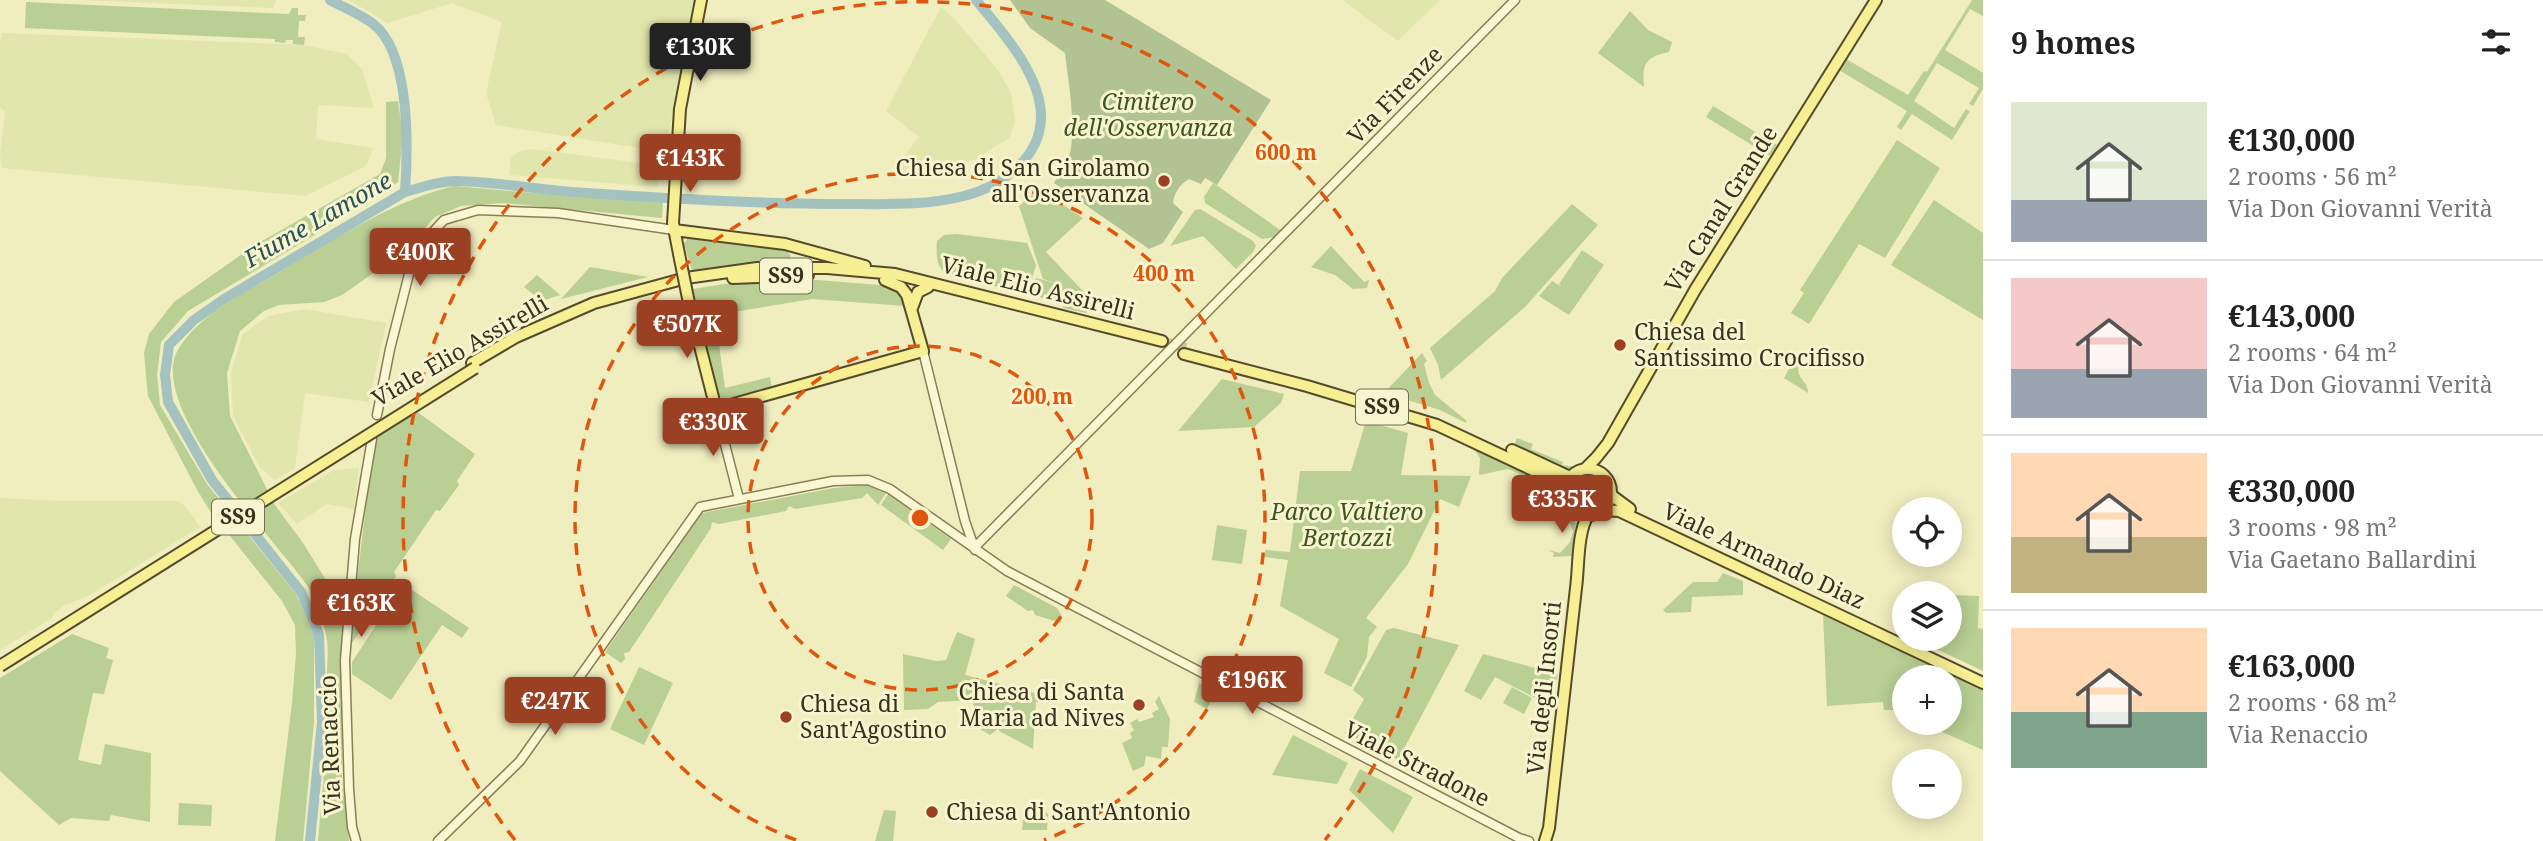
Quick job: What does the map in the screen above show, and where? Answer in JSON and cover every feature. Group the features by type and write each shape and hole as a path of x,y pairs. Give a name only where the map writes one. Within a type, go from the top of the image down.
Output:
{"main road":[{"path":"673,227 785,244 890,277 901,287 912,308 923,351 716,409 673,227 681,104 701,0"},
{"name":"Via Canal Grande","path":"1601,472 1599,464 1608,443 1691,297 1876,0"},
{"path":"780,268 792,262 794,257 793,251 785,244"},
{"name":"Viale Elio Assirelli","path":"0,659 474,366 542,331 597,309 691,284 762,276 890,277 929,287 1161,344 890,277 780,268 757,268 686,278 594,303 516,337 474,366 0,666"},
{"path":"912,308 918,292 929,287"},
{"name":"SS9","path":"1570,477 1480,436 1394,403 1185,351 1437,425 1554,480 1560,484 1574,511"},
{"name":"Via Canal Grande","path":"1585,469 1608,443"},
{"path":"1564,493 1570,477 1585,469 1601,472 1608,481 1611,495 1602,510 1588,515 1574,511"},
{"name":"Viale Armando Diaz","path":"1611,495 1619,504 1983,683"},
{"name":"Viale Armando Diaz","path":"1602,510 1619,511 1983,677"},
{"name":"Via degli Insorti","path":"1574,511 1578,522 1579,552"},
{"name":"Via degli Insorti","path":"1538,841 1549,828 1563,723 1579,552 1588,515"}],"street":[{"name":"Via Firenze","path":"974,548 1515,0"},
{"path":"377,415 409,274 421,245 444,220 478,210 547,212 673,227"},
{"path":"923,351 974,548"},
{"path":"716,409 739,499"},
{"name":"Via Renaccio","path":"356,841 349,789 345,660 355,539 372,439"},
{"name":"Viale Stradone","path":"438,841 520,761 700,507 833,481 868,480 890,489 974,548 985,561 1520,840 1538,841"},
{"path":"949,532 958,529 965,521"}],"green space":[{"path":"76,0 275,0 276,1 273,8"},
{"path":"349,0 694,0 665,152 496,125 486,93 502,22 452,3 388,23"},
{"name":"Cimitero dell'Osservanza","path":"1010,0 1105,0 1271,100 1217,185 1205,178 1201,184 1189,179 1178,189 1173,203 1183,212 1163,243 1149,249 1054,183 1064,168 1071,148 1071,107 1065,53 1030,28"},
{"path":"1342,0 1440,0 1398,41"},
{"path":"1972,0 1983,0 1983,16 1970,9 1945,50 1983,73 1983,89 1973,106 1969,104 1979,88 1937,63 1914,101 1954,128 1966,109 1970,111 1952,140 1912,114 1901,130 1897,127 1907,111 1839,70 1846,59 1908,95 1924,71 1927,72"},
{"path":"26,2 289,14 292,8 298,8 298,15 306,15 305,21 299,21 298,37 305,37 304,45 293,44 293,40 286,40 285,43 275,42 275,39 25,28"},
{"path":"941,7 954,18 998,70 1011,93 1015,121 1010,137 976,159 916,177 894,169 919,137 886,111"},
{"path":"1630,11 1648,30 1672,42 1669,52 1655,56 1647,63 1644,87 1598,53"},
{"path":"2,33 304,45 346,54 362,69 374,108 318,105 316,139 373,148 370,158 364,167 305,196 2,168 0,155 5,112 0,107"},
{"path":"398,101 403,136 398,182 188,311 161,342 157,375 160,405 207,484 296,594 314,636 314,722 303,841 275,841 292,703 295,625 282,601 210,511 196,488 148,396 144,353 149,334 174,302 255,245 380,174 386,158 386,102"},
{"path":"1713,106 1777,145 1770,156 1706,117"},
{"path":"1897,140 1940,168 1885,258 1859,244 1809,324 1791,313 1804,293 1800,290"},
{"path":"534,149 661,166 657,187 509,175 511,158 520,151"},
{"path":"1213,183 1280,230 1274,237 1262,239 1205,203 1204,197"},
{"path":"455,186 575,197 663,201 662,218 502,203 461,206 435,217 417,236 410,250 342,295 324,302 279,305 264,311 240,331 227,373 230,416 275,505 303,543 342,611 342,779 349,841 318,841 327,718 327,645 323,624 307,585 243,505 195,436 179,402 173,372 179,348 187,337 207,317 230,301 382,213 431,192"},
{"path":"1039,189 1083,218 1046,252 1096,305 1086,313 1063,308 1068,286 1063,303 1031,295 1036,278 1066,286 1043,279 1019,206"},
{"path":"1934,200 1983,233 1983,320 1891,265"},
{"path":"1572,204 1598,225 1525,307 1441,380 1430,348 1495,291 1502,278"},
{"path":"1200,209 1253,241 1256,246 1236,269 1203,236 1170,246 1195,210"},
{"path":"957,234 1027,243 1036,265 1029,283 1013,291 944,272 938,262 937,241 944,235"},
{"path":"693,236 756,243 786,250 791,256 786,263 693,274 684,244"},
{"path":"1331,246 1364,282 1369,280 1367,288 1353,289 1335,275 1311,267"},
{"path":"1582,250 1604,265 1569,315 1539,296 1552,281 1562,287 1559,284"},
{"path":"590,267 648,277 561,299"},
{"path":"537,275 560,295 542,301 524,287"},
{"path":"805,279 891,286 901,294 905,306 812,299 715,315 725,388 770,377 772,389 722,399 716,392 693,289 737,282"},
{"path":"304,309 386,323 369,402 305,393 295,468 275,480 260,468 233,416 231,373 243,334 268,316"},
{"path":"1422,353 1427,361 1424,364 1435,395 1467,421 1466,423 1440,410 1384,393"},
{"path":"1795,358 1799,374 1808,393 1784,378"},
{"path":"1222,379 1284,394 1281,403 1254,427 1178,431"},
{"path":"416,411 475,454 457,481 459,485 440,511 436,510 394,572 396,576 352,643 350,639 374,439"},
{"name":"Parco Valtiero Bertozzi","path":"1366,421 1408,433 1401,475 1471,476 1459,507 1440,499 1408,564 1366,618 1377,627 1369,637 1367,657 1351,687 1324,673 1339,639 1280,606 1288,560 1264,557 1265,550 1290,552 1300,471 1351,471"},
{"path":"1517,438 1533,444 1531,449 1563,462 1562,465 1576,467 1568,472 1514,446"},
{"path":"1470,443 1555,484 1576,523 1572,556 1553,557 1554,553 1548,550 1560,553 1570,542 1573,531 1558,492 1554,493 1551,488 1508,469 1479,475 1480,458"},
{"path":"359,468 354,509 327,504 297,524 278,503 334,470"},
{"path":"867,485 886,493 878,505 867,493 862,498 795,509 789,506 786,511 719,524 712,522 711,528 629,652 624,653 625,659 621,663 605,652 702,513 834,488"},
{"path":"888,494 951,539 943,550 881,505"},
{"path":"0,498 178,501 186,507 200,527 88,596 65,605 55,612 52,618 0,650"},
{"path":"1217,525 1247,530 1242,564 1212,560"},
{"path":"1723,573 1743,581 1743,595 1692,597 1691,612 1666,613 1663,610 1693,582 1717,582"},
{"path":"403,584 469,628 462,638 442,625 391,700 352,674 352,662"},
{"path":"1014,585 1057,608 1062,616 1061,623 1035,615 1033,610 1028,611 1006,596"},
{"path":"1962,595 1979,596 1978,628 1983,629 1983,671 1940,651 1962,651"},
{"path":"1823,613 1892,645 1892,651 1904,651 1934,665 1892,665 1892,710 1884,710 1883,702 1827,706"},
{"path":"1394,628 1459,645 1398,760 1345,733 1364,699 1353,690 1386,630"},
{"path":"957,632 975,639 965,675 1051,697 1051,702 1036,702 1033,749 999,731 999,728 990,735 975,726 973,700 938,702 928,709 904,710 903,654 936,661 946,660"},
{"path":"72,634 109,648 106,658 113,660 104,694 93,693 78,760 101,765 105,744 151,753 150,822 111,815 109,821 71,818 59,825 0,771 0,678"},
{"path":"1483,654 1558,674 1549,705 1495,677 1481,700 1464,691"},
{"path":"639,667 673,683 644,745 610,729"},
{"path":"1962,678 1983,688 1983,750 1949,735 1962,735"},
{"path":"1199,683 1216,692 1207,709 1194,702"},
{"path":"1512,687 1532,698 1524,714 1503,703"},
{"path":"1159,696 1170,719 1168,747 1162,747 1161,759 1146,756 1144,766 1133,771 1122,743 1132,738 1130,733 1134,730 1130,723 1137,719 1139,722 1154,717 1152,713 1159,709 1155,702"},
{"path":"1293,735 1348,763 1337,784 1272,775"},
{"path":"1360,769 1413,797 1393,833 1349,790"},
{"path":"179,803 212,805 211,826 178,825"},
{"path":"1024,809 1045,811 1048,814 1047,830 1022,830"},
{"path":"884,810 896,811 893,841 875,841"}],"waterway":[{"path":"330,0 372,23 385,36 394,55 404,102 407,151 405,192"},
{"name":"Fiume Lamone","path":"310,841 322,722 319,635 301,592 212,480 168,402 165,375 169,345 194,320 224,299 405,192 437,183 471,182 559,191 809,204 919,203 978,192 1004,178 1026,158 1039,133 1041,118 1040,102 1028,70 976,0"}],"tunnel":[{"path":"1162,341 1187,348"}],"place":[{"name":"Chiesa di San Girolamo all'Osservanza","path":"1164,181"},
{"name":"Chiesa del Santissimo Crocifisso","path":"1620,345"},
{"name":"Chiesa di Santa Maria ad Nives","path":"1139,705"},
{"name":"Chiesa di Sant'Agostino","path":"786,717"},
{"name":"Chiesa di Sant'Antonio","path":"932,812"}]}
